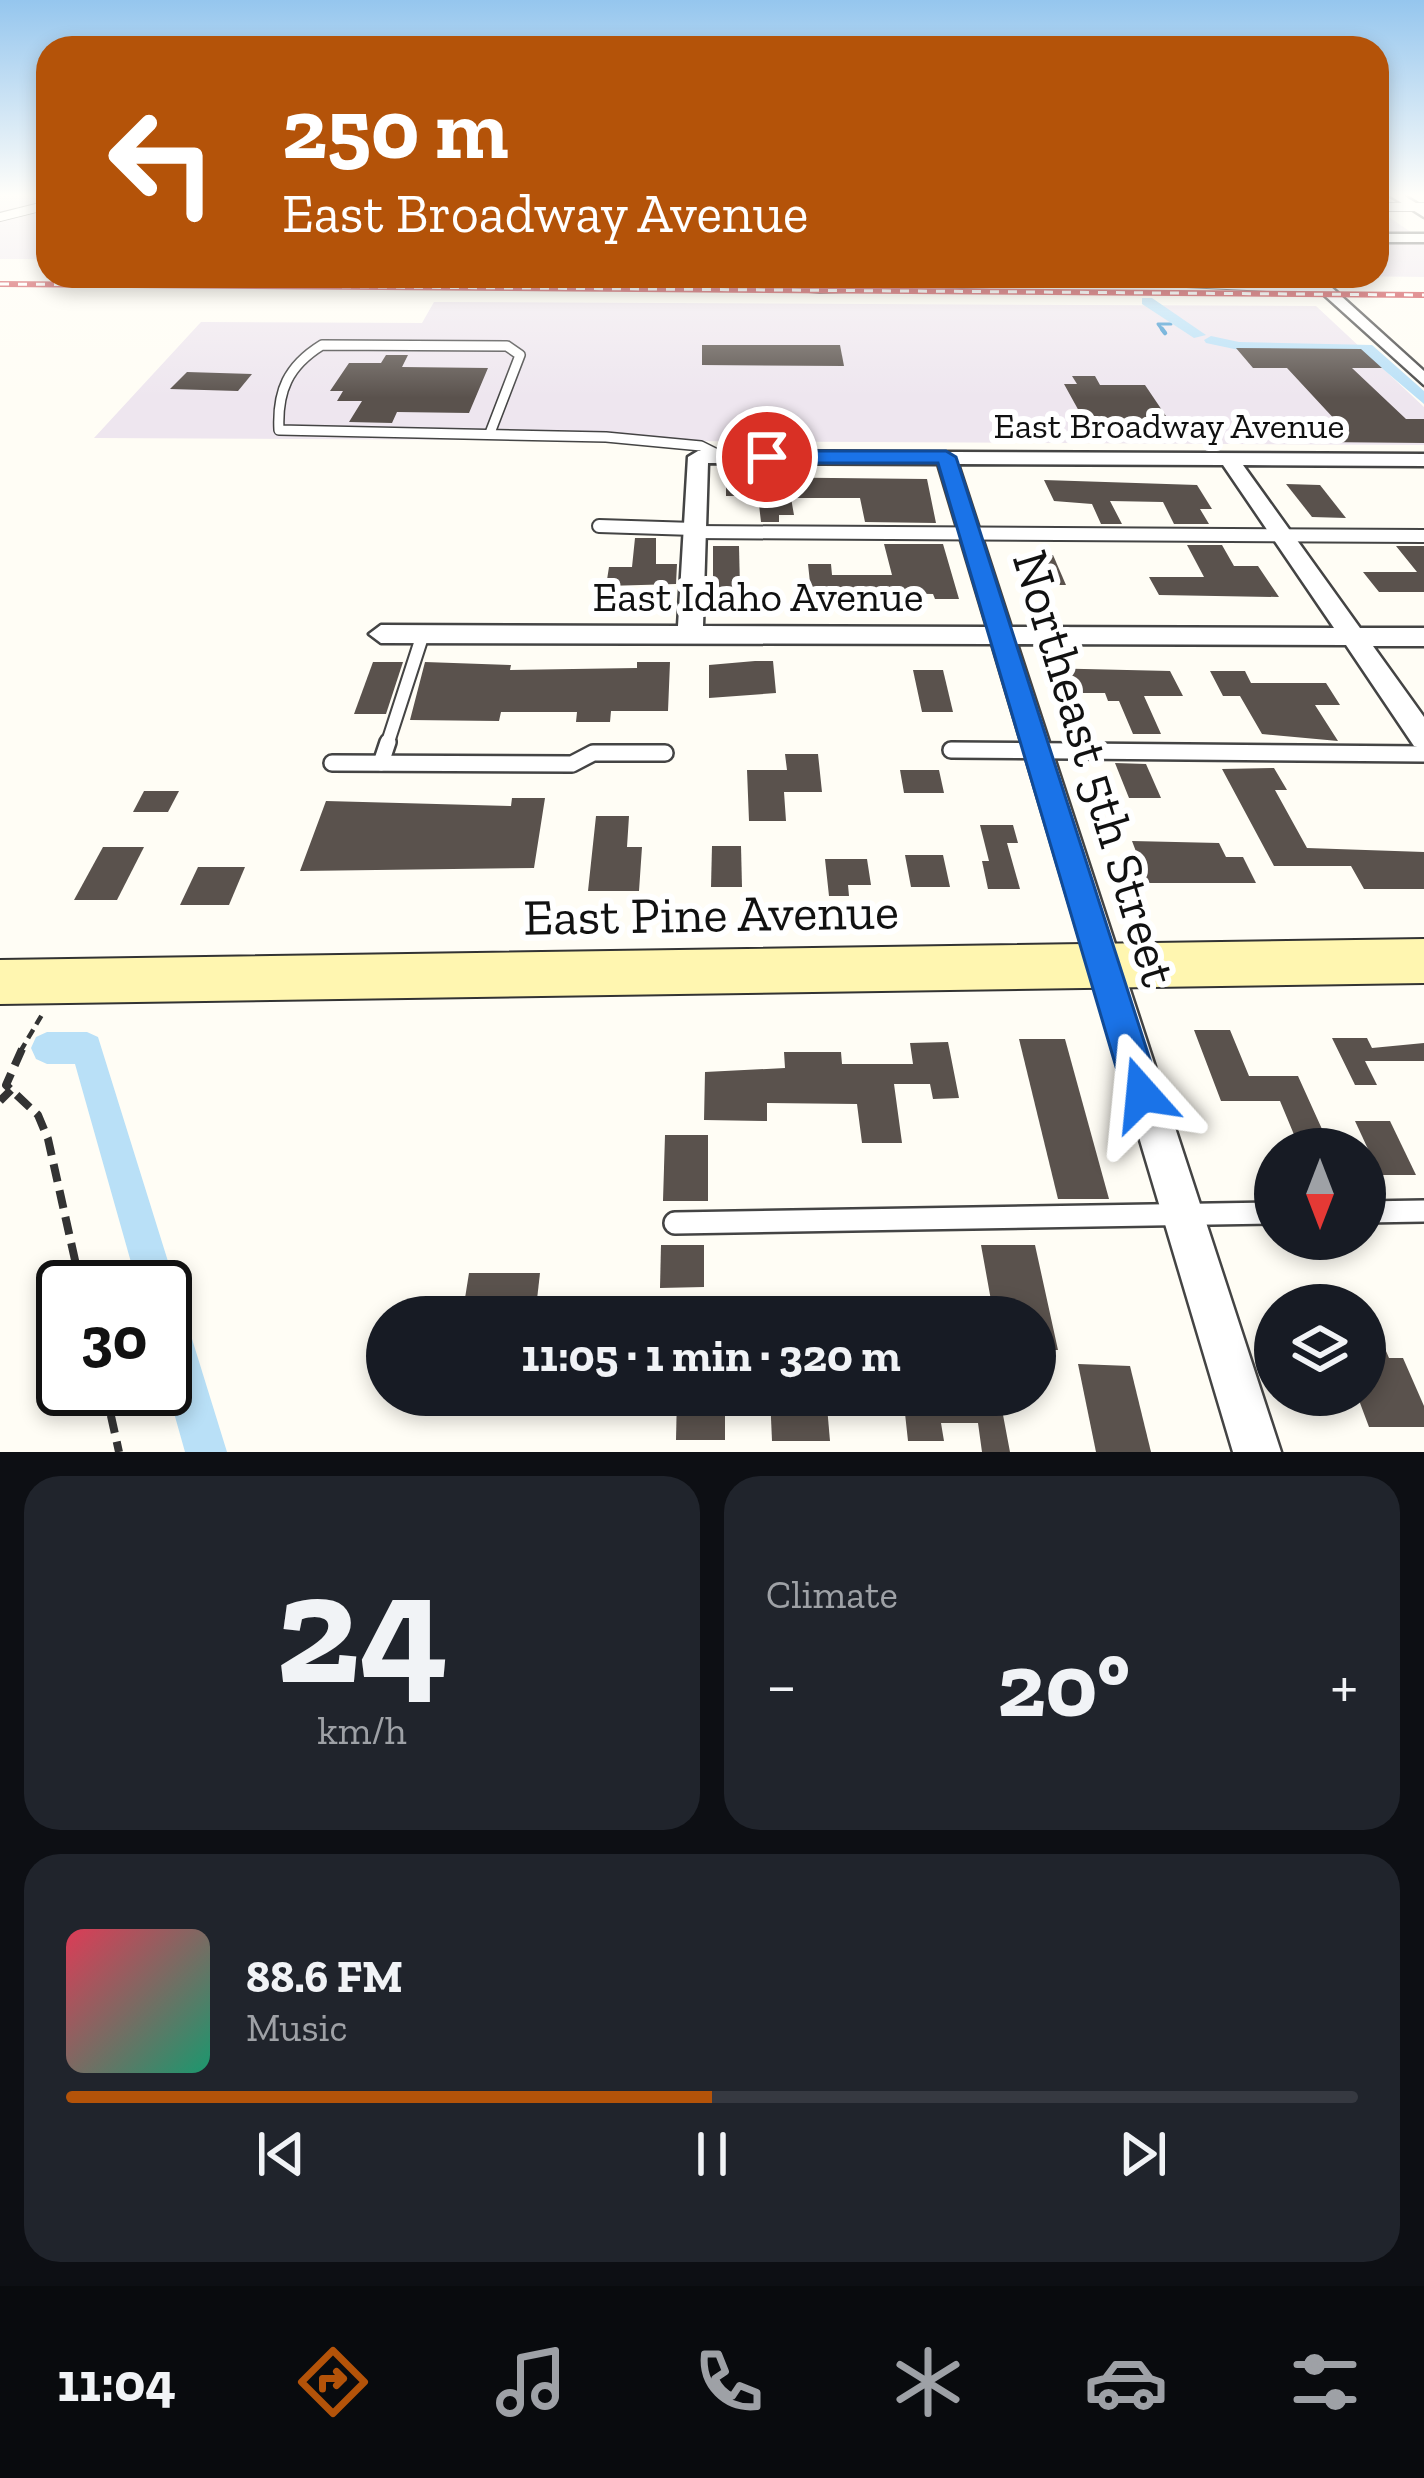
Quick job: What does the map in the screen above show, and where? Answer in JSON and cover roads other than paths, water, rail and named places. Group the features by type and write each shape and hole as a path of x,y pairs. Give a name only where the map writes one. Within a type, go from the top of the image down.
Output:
{"street":[{"path":"1324,288 1424,380"},
{"name":"East Broadway Avenue","path":"694,530 698,457 1424,460"},
{"name":"Northeast 5th Street","path":"946,457 1101,966 1257,1452"},
{"path":"1228,458 1424,738"},
{"path":"690,634 694,530"},
{"name":"East Idaho Avenue","path":"381,634 1424,637"},
{"name":"East Pine Avenue","path":"0,982 1424,961"}],"lane":[{"path":"809,288 849,288"},
{"path":"1286,288 1326,290"},
{"path":"490,433 520,355 507,346 322,345 306,355 277,397 279,430 490,433 680,443 701,446 723,457"},
{"path":"599,526 1424,536"},
{"path":"381,763 423,634"},
{"path":"951,750 1424,754"},
{"path":"332,763 572,764 593,754 664,753"},
{"path":"1386,1212 1424,1211"},
{"path":"675,1222 1254,1213"}],"waterway":[{"path":"1147,301 1199,335"},
{"path":"1164,332 1158,324 1171,324"},
{"path":"1162,329 1165,333"},
{"path":"1211,340 1239,346 1367,348 1424,399"},
{"path":"47,1048 87,1048 149,1260"},
{"path":"192,1405 206,1452"}],"railway":[{"path":"0,284 36,284"},
{"path":"518,288 1424,295"}]}
